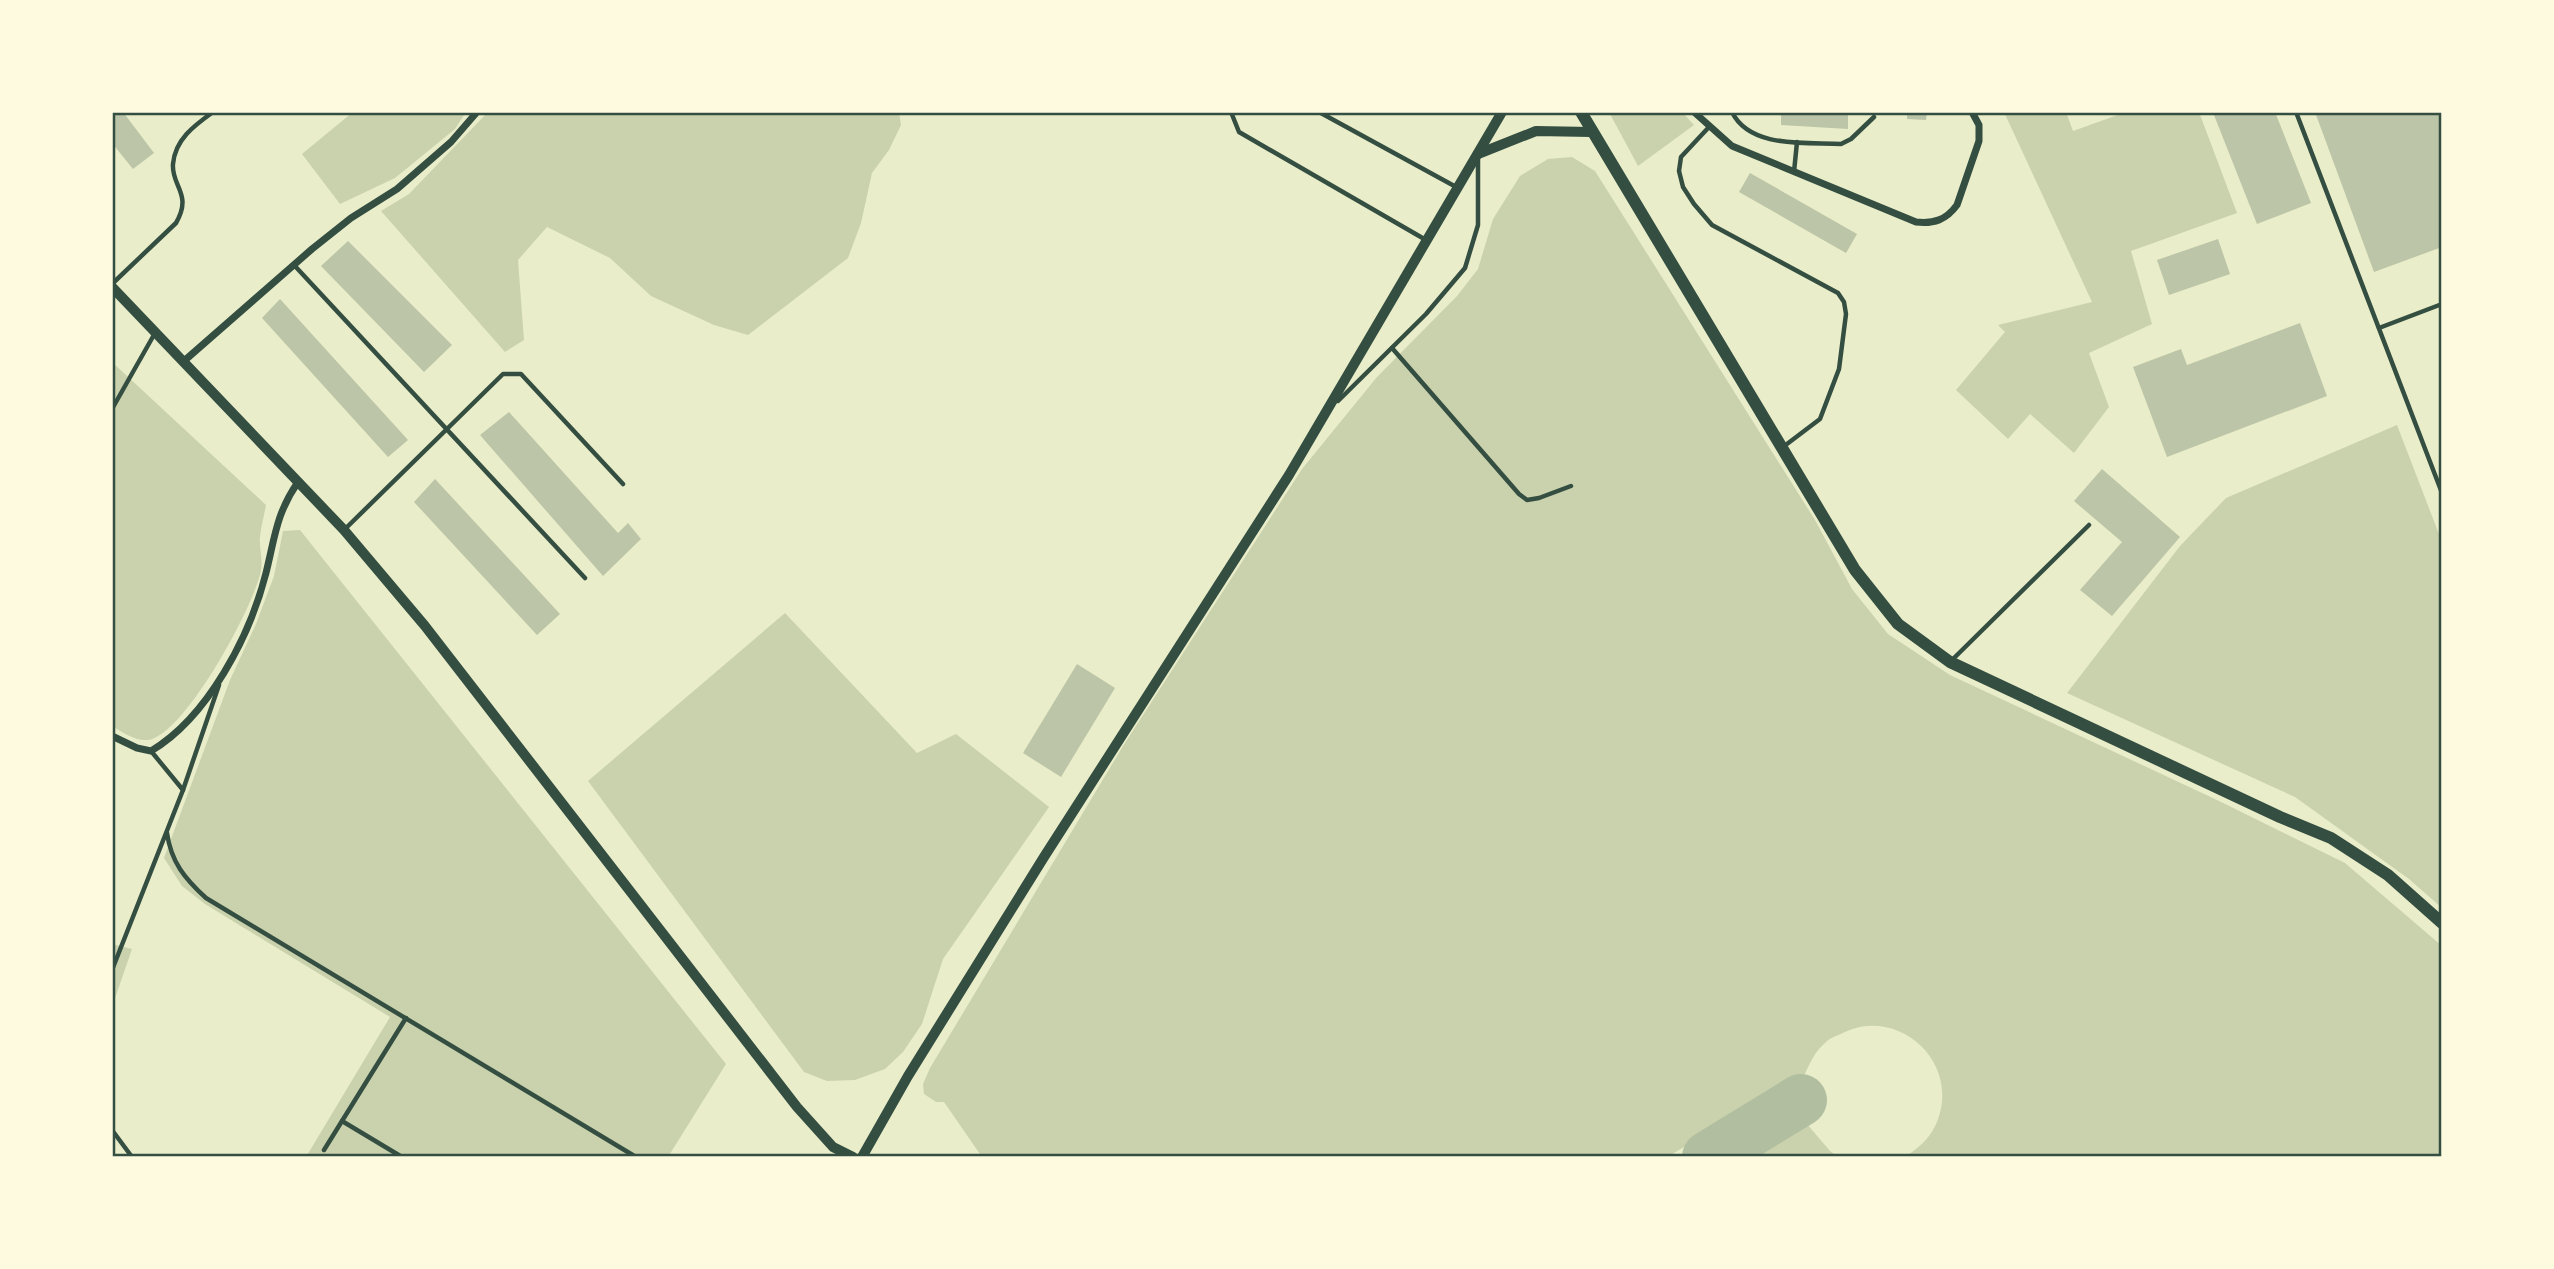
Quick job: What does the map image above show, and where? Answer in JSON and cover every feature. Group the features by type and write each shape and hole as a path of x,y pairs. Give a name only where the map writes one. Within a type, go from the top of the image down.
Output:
{"main road":[{"path":"1581,112 1855,570 1898,624 1950,662 2330,838 2388,875 2442,923"}],"street":[{"path":"184,362 351,218 397,189 451,142 477,112"},
{"path":"862,1157 908,1076 1044,857 1282,487 1502,112"},
{"path":"1694,112 1732,146 1916,222 1929,224 1951,213 1957,205 1979,141 1979,125 1972,112"},
{"path":"1478,154 1536,131 1591,132"},
{"path":"112,286 344,530 433,637 797,1107 833,1147 853,1157"},
{"path":"112,736 137,748 151,751 165,743 221,680 247,625 265,575 275,527 286,499 298,482"}],"lane":[{"path":"112,286 176,223 183,212 182,193 172,165 179,144 191,127 213,112"},
{"path":"1231,112 1238,132 1428,241"},
{"path":"1319,112 1459,188"},
{"path":"1732,112 1744,126 1763,138 1841,144 1851,139 1874,117"},
{"path":"2296,112 2442,493"},
{"path":"1709,127 1681,157 1679,171 1683,187 1694,204 1712,225 1838,293 1844,302 1846,314 1839,369 1820,419 1783,448"},
{"path":"1794,172 1797,142"},
{"path":"1327,411 1426,314 1465,268 1478,225 1478,154"},
{"path":"294,265 585,578"},
{"path":"2379,328 2442,304"},
{"path":"112,409 155,332"},
{"path":"1392,348 1519,494 1527,500 1571,486"},
{"path":"344,530 503,374 521,374 623,484"},
{"path":"1950,662 2089,526"},
{"path":"112,970 167,833 221,680"},
{"path":"151,751 183,790"},
{"path":"167,833 170,853 178,868 206,898 636,1157"},
{"path":"324,1150 406,1018"},
{"path":"342,1121 402,1157"},
{"path":"112,1130 132,1157"}],"green space":[{"path":"353,112 466,112 455,129 395,178 340,204 302,154"},
{"path":"488,112 899,112 901,125 889,150 872,173 861,223 848,258 748,335 714,325 651,296 610,258 547,227 518,260 524,340 505,352 381,211 409,194"},
{"path":"1609,112 1682,112 1694,125 1638,166"},
{"path":"2004,112 2066,112 2073,131 2126,112 2199,112 2237,213 2131,251 2152,324 2089,353 2109,407 2074,453 2030,414 2008,439 1956,390 2005,332 1998,325 2092,302"},
{"path":"1572,157 1595,171 1815,520 1852,589 1888,634 1950,675 2345,863 2442,946 2442,1157 1904,1157 1925,1141 1938,1119 1942,1102 1941,1083 1936,1066 1926,1051 1913,1039 1881,1026 1863,1027 1830,1039 1815,1054 1803,1078 1667,1157 982,1157 944,1102 936,1102 924,1094 923,1084 930,1068 1123,746 1302,469 1377,377 1457,296 1478,269 1493,219 1520,176 1548,159"},
{"path":"112,362 266,505 260,537 261,570 232,639 197,695 179,718 162,734 147,740 133,738 112,726"},
{"path":"2397,425 2442,542 2442,908 2409,879 2295,797 2067,693 2180,546 2226,498"},
{"path":"300,530 726,1064 668,1157 306,1157 390,1017 205,904 182,886 164,858 230,680 256,624 274,576 283,531"},
{"path":"785,613 917,753 956,734 1049,807 943,959 922,1024 903,1052 885,1069 855,1080 827,1081 804,1072 588,781"},
{"path":"112,944 132,949 112,1007"},
{"path":"1807,1124 1838,1157 1750,1157"}],"building":[{"path":"112,112 123,112 154,153 133,169 112,143"},
{"path":"1781,112 1848,112 1848,129 1781,125"},
{"path":"1907,112 1927,112 1926,120 1907,119"},
{"path":"2223,112 2275,112 2311,203 2257,224 2214,115"},
{"path":"2315,112 2442,112 2442,247 2374,272"},
{"path":"1750,173 1857,234 1846,253 1739,192"},
{"path":"2218,239 2230,274 2169,295 2157,260"},
{"path":"348,241 452,345 424,372 321,266"},
{"path":"280,299 408,440 388,457 262,318"},
{"path":"2300,323 2327,396 2167,457 2133,367 2181,349 2187,365"},
{"path":"509,412 618,533 628,523 641,539 603,576 480,435"},
{"path":"2102,469 2180,537 2112,616 2080,590 2122,542 2074,501"},
{"path":"435,479 560,614 537,635 414,502"},
{"path":"1077,664 1115,688 1061,777 1023,753"}],"taxiway":[{"path":"1708,1157 1801,1100"}]}
